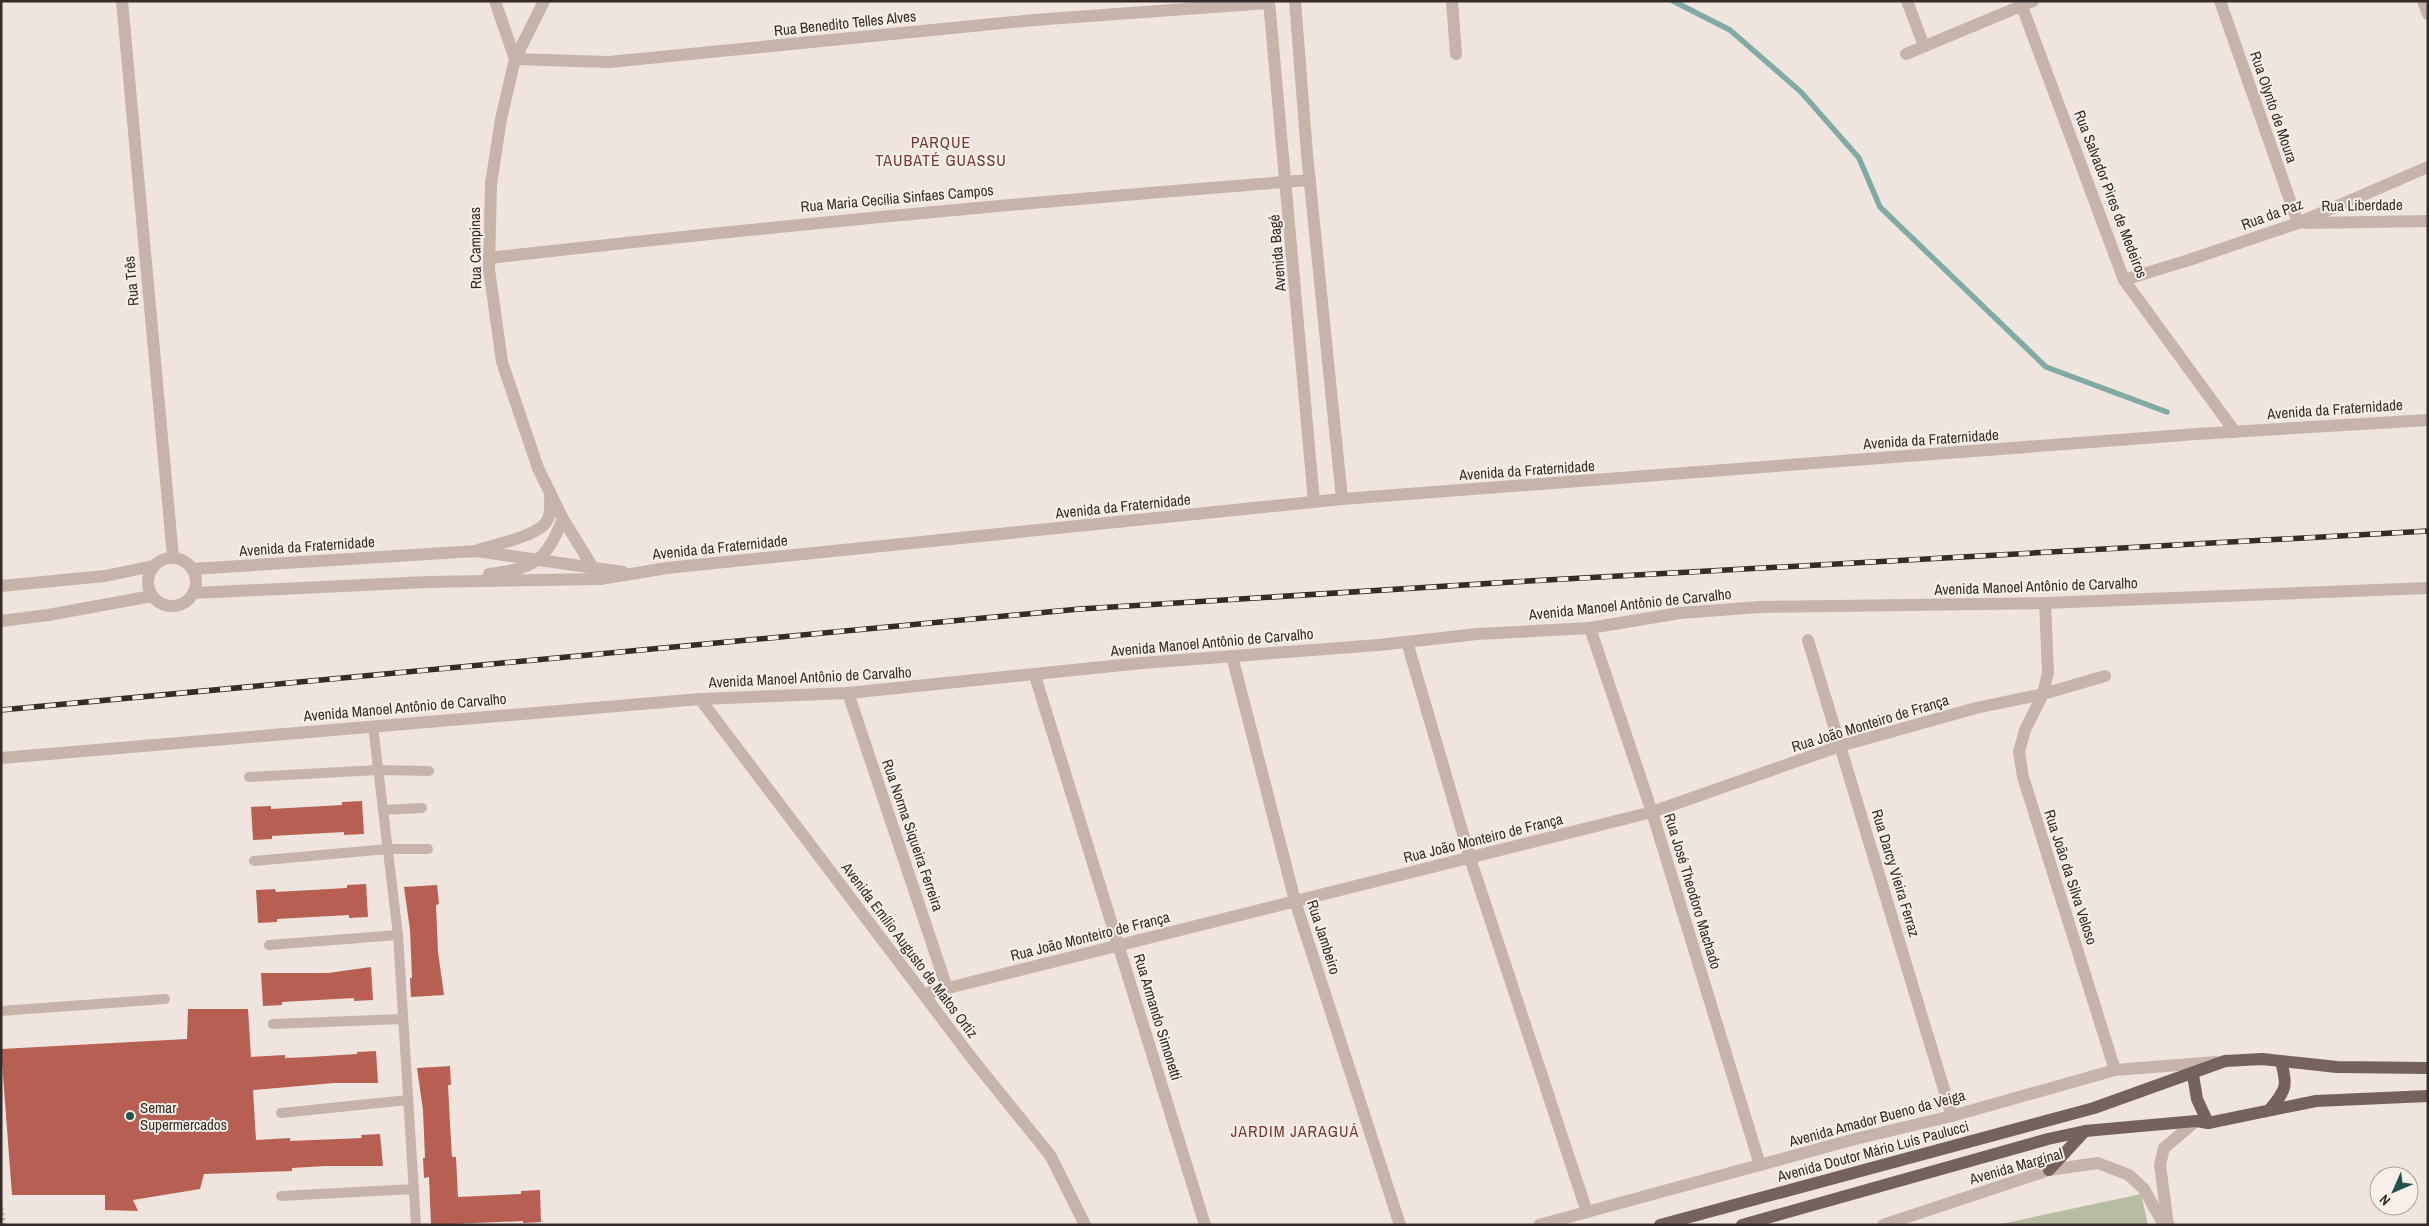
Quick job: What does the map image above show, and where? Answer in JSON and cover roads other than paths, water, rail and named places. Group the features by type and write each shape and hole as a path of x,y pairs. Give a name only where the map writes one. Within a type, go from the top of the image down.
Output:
{"main road":[{"path":"2225,1061 2262,1060 2338,1066 2428,1068"},
{"name":"Avenida Doutor Mário Luís Paulucci","path":"1660,1225 2094,1108 2193,1075 2225,1061"},
{"path":"2270,1109 2284,1092 2286,1080 2281,1062"},
{"path":"2193,1075 2202,1122"},
{"path":"1742,1225 2048,1139 2085,1131 2242,1118 2270,1109 2316,1101 2428,1096"},
{"path":"2049,1170 2085,1131"}],"street":[{"name":"Rua Três","path":"122,1 173,557"},
{"path":"495,1 515,59"},
{"name":"Rua Campinas","path":"544,1 515,59 501,119 491,184 489,258 502,362 538,468 563,519 590,566 600,579"},
{"path":"1295,1 1310,180 1342,499"},
{"path":"1452,1 1456,54"},
{"path":"1907,1 1924,46"},
{"name":"Rua Olynto de Moura","path":"2220,1 2298,223"},
{"path":"2423,1 2428,14"},
{"name":"Rua Benedito Telles Alves","path":"515,59 608,62 1034,20 1269,2"},
{"name":"Avenida Bagé","path":"1269,2 1287,182 1314,502"},
{"path":"1906,54 2025,3"},
{"name":"Rua Salvador Pires de Medeiros","path":"2025,3 2124,280 2235,432"},
{"name":"Rua da Paz","path":"2124,280 2192,260 2298,223 2428,167"},
{"name":"Rua Maria Cecília Sinfaes Campos","path":"489,258 758,227 1031,202 1310,180"},
{"name":"Rua Liberdade","path":"2298,223 2428,221"},
{"name":"Avenida da Fraternidade","path":"152,596 158,601 174,606 188,599 193,593 427,582 600,579 667,568 1342,499 2235,432 2428,420"},
{"name":"Rua Campinas","path":"476,551 531,535 543,527 549,518 550,493"},
{"path":"427,582 504,572 540,560 549,550 563,519"},
{"name":"Avenida da Fraternidade","path":"192,569 476,551 590,566 631,574"},
{"path":"1,621 48,615 152,596 147,581 153,566 158,561 173,557 181,559 192,569 196,585 193,593"},
{"path":"1,586 105,576 153,566"},
{"name":"Avenida Manoel Antônio de Carvalho","path":"1,758 700,699 848,693 1477,634 1590,628 1680,613 1760,607 2045,603 2428,588"},
{"name":"Rua João da Silva Veloso","path":"2045,603 2048,672 2043,694 2025,730 2021,744 2023,777 2115,1070"},
{"name":"Rua José Theodoro Machado","path":"1590,628 1652,812 1760,1166"},
{"name":"Rua Darcy Vieira Ferraz","path":"1808,640 1952,1116"},
{"path":"1407,642 1470,858 1587,1212"},
{"name":"Rua Jambeiro","path":"1232,656 1295,901 1400,1225"},
{"name":"Rua Armando Simonetti","path":"1035,676 1205,1225"},
{"name":"Rua João Monteiro de França","path":"924,994 1652,812 1840,746 1976,708 2043,694 2105,676"},
{"name":"Rua Norma Siqueira Ferreira","path":"848,693 946,988"},
{"name":"Avenida Emílio Augusto de Matos Ortiz","path":"700,699 974,1061 1050,1154 1085,1225"},
{"name":"Avenida Amador Bueno da Veiga","path":"1539,1225 1854,1139 1952,1116 2115,1070 2225,1061"},
{"path":"2166,1225 2160,1165 2164,1148 2202,1122"},
{"name":"Avenida Marginal","path":"1883,1225 2049,1170 2098,1164 2129,1175 2144,1189 2166,1225"}],"lane":[{"path":"373,726 398,936 416,1225"},
{"path":"249,777 378,770 430,771"},
{"path":"383,810 422,808"},
{"path":"254,861 388,849 428,849"},
{"path":"269,944 398,936"},
{"path":"1,1011 166,999"},
{"path":"273,1024 404,1020"},
{"path":"281,1113 408,1100"},
{"path":"281,1196 414,1189"}],"waterway":[{"path":"1673,1 1730,30 1801,92 1859,158 1880,207 2046,367 2167,412"}],"railway":[{"path":"1,710 1080,609 1512,582 2428,531"}],"place":[{"name":"Semar Supermercados","path":"130,1116"}],"district":[{"name":"PARQUE TAUBATÉ GUASSU","path":"941,151"},
{"name":"JARDIM JARAGUÁ","path":"1295,1131"}]}
